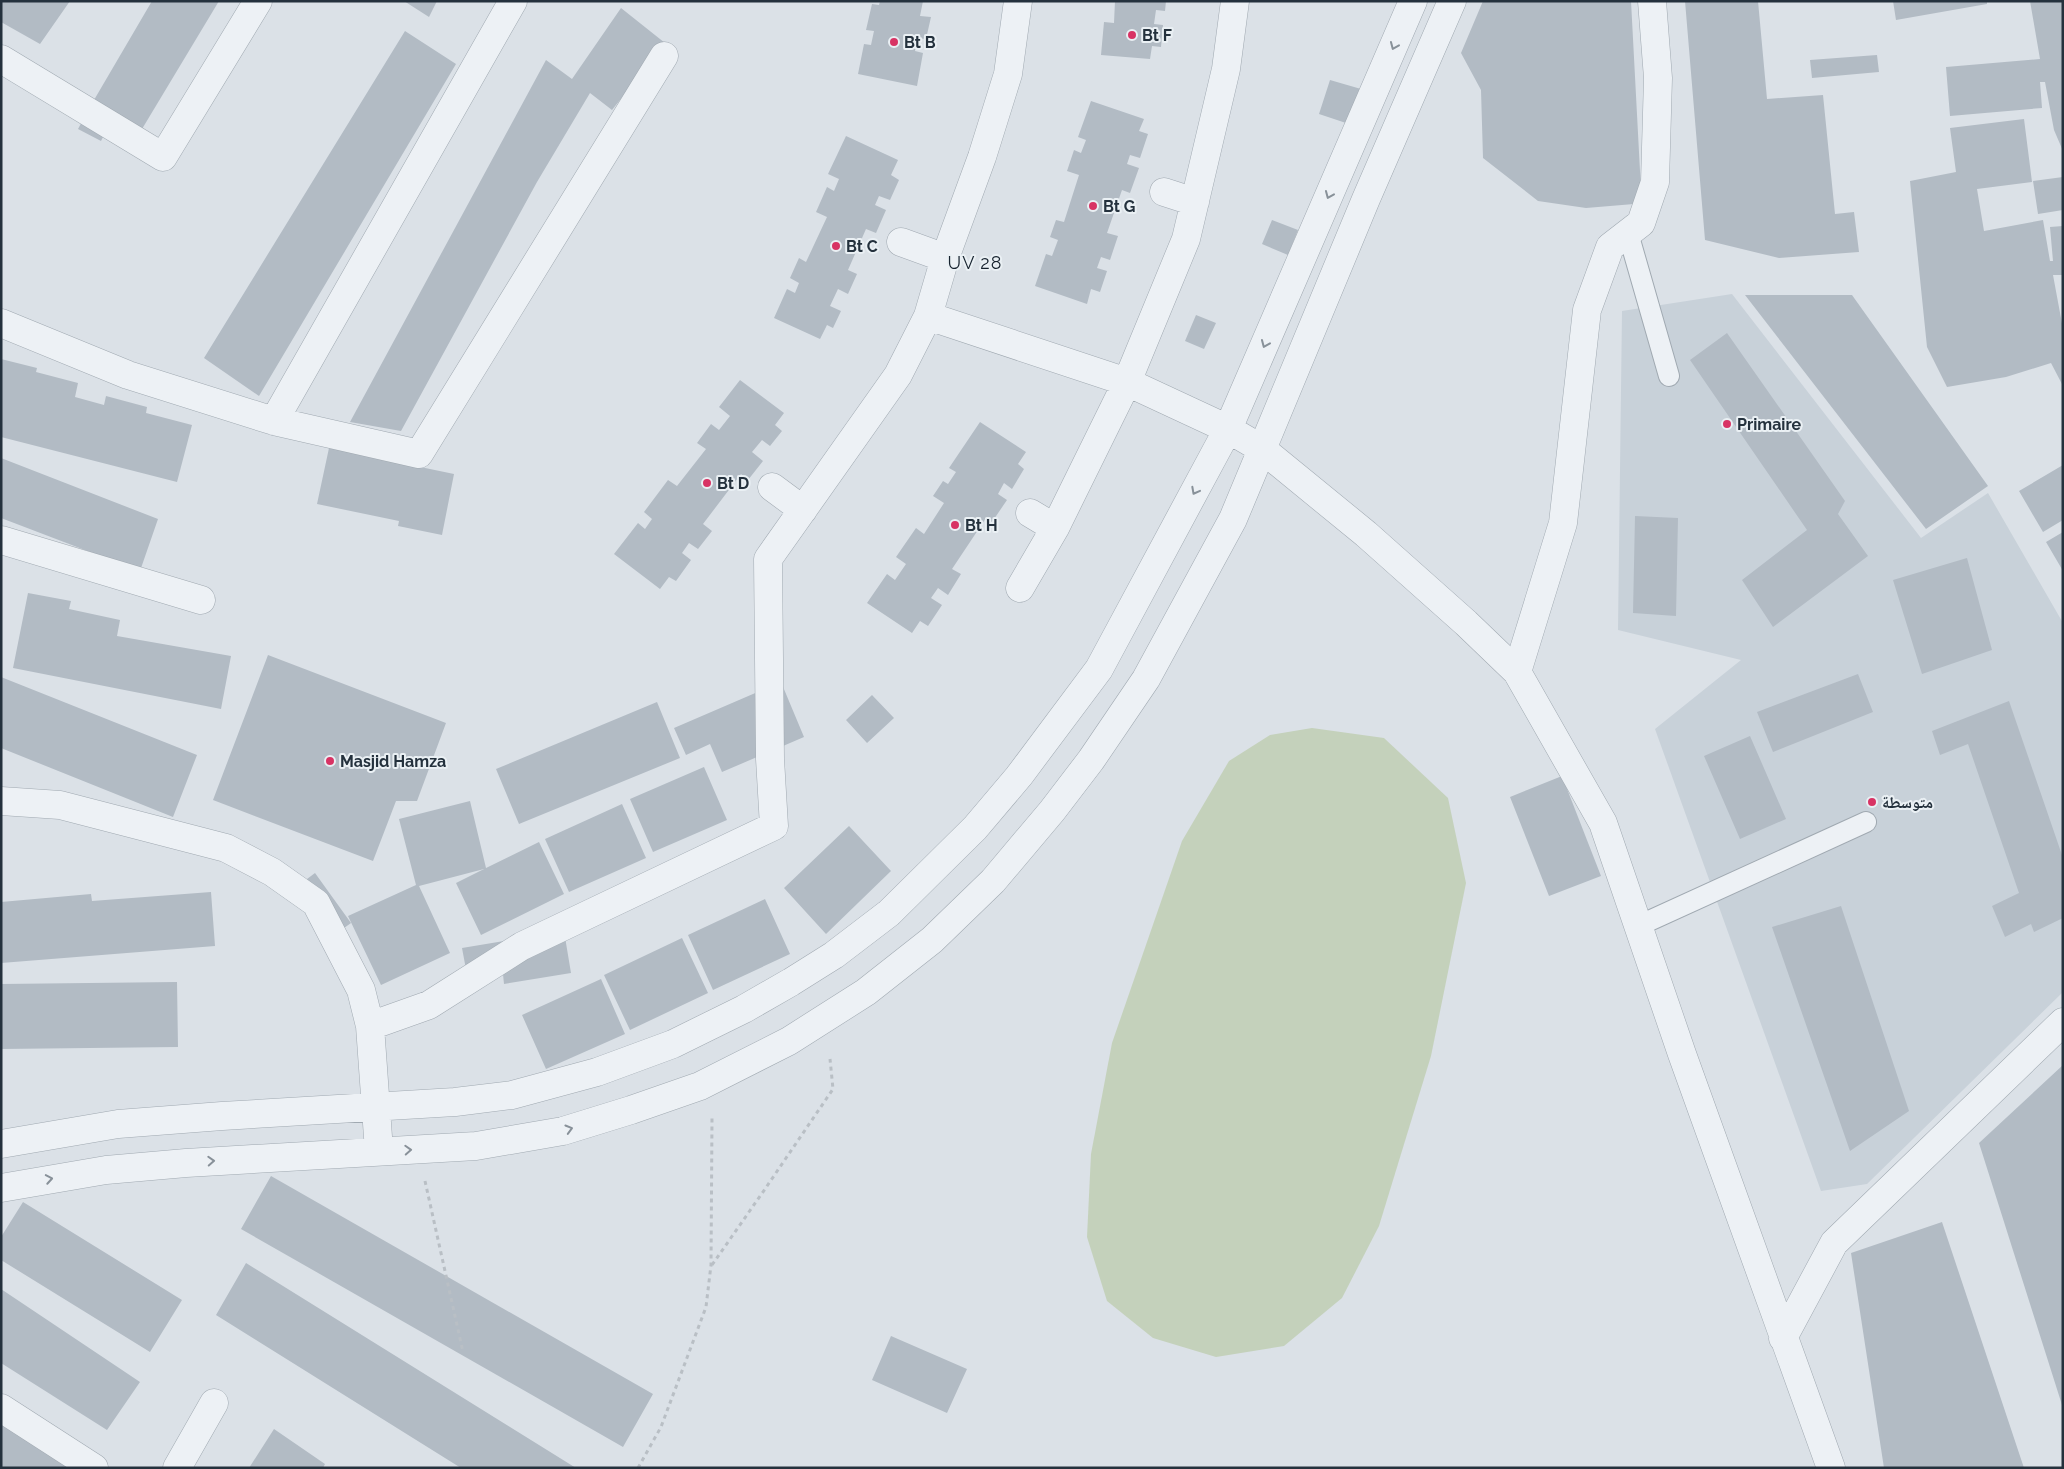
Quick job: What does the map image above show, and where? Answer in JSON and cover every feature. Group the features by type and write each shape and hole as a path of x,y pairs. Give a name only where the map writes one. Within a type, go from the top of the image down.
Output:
{"street":[{"path":"1,59 162,157 258,1"},
{"path":"274,421 512,1"},
{"path":"370,1026 429,1005 522,946 774,826 770,759 768,559 898,374 928,316 945,258 982,156 1008,74 1018,1"},
{"path":"1020,588 1055,528 1127,382 1186,239 1226,69 1235,1"},
{"path":"1,1144 118,1124 455,1102 512,1094 597,1072 673,1044 744,1009 834,955 889,913 975,828 1019,776 1098,669 1228,429 1413,1"},
{"path":"1,1188 115,1169 476,1146 563,1131 700,1086 789,1041 866,992 932,940 993,881 1052,811 1091,760 1146,679 1233,519 1366,199 1452,1"},
{"path":"1516,672 1562,523 1587,310 1610,247 1641,223 1655,182 1658,78 1652,1"},
{"path":"1,323 128,375 274,421 419,454 664,56"},
{"path":"1164,192 1195,202"},
{"path":"901,242 945,258"},
{"path":"928,316 1127,382 1228,429 1262,450 1366,534 1466,623 1516,672 1603,823 1783,1338 1831,1468"},
{"path":"772,488 803,510"},
{"path":"1030,513 1055,528"},
{"path":"1,540 201,600"},
{"path":"1,801 60,805 226,848 272,872 316,903 362,990 370,1026 379,1151"},
{"path":"1783,1338 1834,1243 2063,1022"},
{"path":"177,1468 214,1403"},
{"path":"1,1408 94,1468"}],"lane":[{"path":"1628,233 1669,376"},
{"path":"1638,926 1866,822"}],"path":[{"path":"711,1265 766,1189 833,1089 830,1059"},
{"path":"638,1468 661,1427 684,1370 706,1307 711,1265 712,1118"},
{"path":"425,1181 463,1352"}],"shaded area":[{"name":"متوسطة","path":"1732,294 1921,538 1988,493 2063,623 2063,992 1867,1184 1821,1191 1655,729 1741,660 1618,630 1622,311"}],"green space":[{"path":"1312,728 1384,738 1448,798 1466,883 1431,1056 1379,1226 1342,1298 1284,1346 1216,1357 1153,1338 1107,1301 1087,1237 1091,1154 1112,1043 1182,841 1229,761 1270,735"}],"building":[{"path":"1,1 70,1 40,44 1,22"},
{"path":"152,1 219,1 142,129 94,100"},
{"path":"404,1 437,1 429,17"},
{"name":"Bt B","path":"880,1 923,1 920,16 931,17 926,39 917,38 915,51 923,53 917,86 858,74 864,44 871,45 874,31 866,30 872,4 879,5"},
{"name":"Bt F","path":"1115,1 1166,1 1165,11 1156,10 1154,24 1163,25 1161,47 1152,46 1150,59 1101,55 1104,22 1114,23"},
{"path":"1483,1 1631,1 1641,190 1634,204 1586,208 1538,201 1483,158 1481,90 1461,53"},
{"path":"1685,1 1758,1 1767,99 1823,95 1835,214 1854,212 1859,252 1779,258 1705,240"},
{"path":"1893,1 1987,1 1987,4 1896,20"},
{"path":"2030,1 2063,1 2063,151 2054,130 2045,82 2040,82 2042,108 1950,116 1946,67 2040,59"},
{"path":"621,8 665,43 612,110 590,93 537,182 401,431 350,422 546,60 572,79"},
{"path":"405,31 456,64 259,396 204,358"},
{"path":"1877,55 1879,72 1812,78 1810,60"},
{"path":"1330,80 1361,89 1349,124 1319,114"},
{"name":"Bt G","path":"1091,101 1144,119 1139,131 1148,134 1140,158 1130,155 1127,164 1139,168 1130,193 1122,190 1107,233 1118,236 1110,260 1101,257 1097,268 1107,271 1100,292 1091,289 1087,304 1035,286 1046,254 1052,256 1058,240 1050,237 1056,220 1064,222 1079,175 1067,171 1074,150 1081,153 1086,140 1078,137"},
{"path":"92,103 114,115 101,141 78,129"},
{"path":"2024,119 2032,182 1977,189 1984,231 2043,220 2050,261 2053,261 2050,227 2063,226 2063,275 2053,275 2063,329 2063,386 2051,363 2006,377 1947,387 1927,347 1910,181 1956,172 1950,128"},
{"name":"Bt C","path":"846,136 898,160 891,175 899,180 890,200 879,196 875,205 886,210 876,233 866,229 848,270 857,274 848,294 838,289 830,306 841,311 833,328 827,325 820,339 774,318 787,289 795,293 799,283 790,278 799,258 806,262 827,217 816,212 827,187 834,191 839,179 828,174"},
{"path":"2063,177 2063,210 2038,214 2033,181"},
{"path":"1272,220 1298,230 1288,255 1262,244"},
{"path":"1745,295 1852,295 1988,486 1926,529"},
{"path":"1196,315 1216,323 1204,349 1185,341"},
{"path":"1727,333 1845,501 1838,514 1868,556 1773,627 1742,580 1807,530 1690,360"},
{"path":"1,359 37,368 36,372 78,383 75,397 104,405 106,396 147,407 146,413 192,425 177,482 1,437"},
{"name":"Bt D","path":"740,380 784,413 775,425 782,431 770,446 762,440 752,452 763,461 748,480 741,474 703,524 712,531 698,549 689,543 682,553 691,560 676,581 669,577 660,589 614,554 638,523 645,529 652,519 644,512 668,480 677,486 706,449 697,443 711,424 719,430 730,416 719,407"},
{"name":"Bt H","path":"980,422 1026,452 1018,464 1024,469 1012,489 1004,483 998,494 1007,500 992,522 986,518 952,569 961,574 948,595 938,588 931,598 942,605 928,626 920,621 912,633 867,603 887,574 895,580 906,564 896,557 916,528 924,534 944,503 933,496 943,481 948,484 956,472 949,468"},
{"path":"329,448 454,474 442,535 398,526 399,521 317,504"},
{"path":"1,458 158,519 140,571 1,518"},
{"path":"2063,465 2063,520 2043,532 2019,491"},
{"path":"1635,516 1678,518 1676,616 1633,613"},
{"path":"2063,532 2063,571 2046,542"},
{"path":"1967,558 1992,650 1922,674 1893,580"},
{"path":"28,593 71,601 69,609 120,620 117,636 231,656 221,709 13,668"},
{"name":"Masjid Hamza","path":"268,655 446,723 417,801 396,801 373,861 213,800"},
{"path":"1858,674 1873,712 1773,752 1757,712"},
{"path":"1,677 197,755 173,817 1,748"},
{"path":"781,682 804,737 722,772 710,744 686,755 674,728"},
{"path":"872,695 894,718 867,743 846,720"},
{"path":"2009,701 2063,858 2063,918 2034,932 2031,924 2005,937 1992,906 2019,893 1968,744 1940,755 1932,731"},
{"path":"657,702 680,758 519,824 496,769"},
{"path":"1750,736 1786,819 1740,839 1704,756"},
{"path":"704,767 727,820 653,852 630,799"},
{"path":"1562,776 1601,876 1549,896 1510,797"},
{"path":"470,801 486,868 539,842 564,894 481,935 456,883 484,869 419,886 450,953 381,985 348,916 416,885 399,819"},
{"path":"622,804 646,858 569,892 545,839"},
{"path":"849,826 891,871 826,934 784,888"},
{"path":"315,873 351,923 326,941 291,891"},
{"path":"211,892 215,946 1,963 1,902 91,894 92,901"},
{"path":"765,899 790,954 713,990 688,935"},
{"path":"1841,906 1909,1111 1850,1151 1772,927"},
{"path":"564,931 571,973 504,984 503,974 468,980 462,948"},
{"path":"682,938 708,993 630,1030 604,975"},
{"path":"601,979 625,1034 546,1069 522,1015"},
{"path":"177,982 178,1047 1,1049 1,984"},
{"path":"2063,1065 2063,1405 2062,1405 1979,1143"},
{"path":"271,1176 653,1394 623,1447 241,1229"},
{"path":"23,1202 182,1300 150,1352 1,1260 1,1237"},
{"path":"1942,1222 2024,1468 1884,1468 1851,1253"},
{"path":"246,1263 576,1468 461,1468 216,1315"},
{"path":"1,1289 140,1382 107,1430 1,1363"},
{"path":"891,1336 967,1369 947,1413 872,1380"},
{"path":"1,1404 103,1468 1,1468"},
{"path":"274,1429 325,1464 323,1468 249,1468"}],"place":[{"name":"Bt F","path":"1132,35"},
{"name":"Bt B","path":"894,42"},
{"name":"Bt G","path":"1093,206"},
{"name":"Bt C","path":"836,246"},
{"name":"Primaire","path":"1727,424"},
{"name":"Bt D","path":"707,483"},
{"name":"Bt H","path":"955,525"},
{"name":"Masjid Hamza","path":"330,761"},
{"name":"متوسطة","path":"1872,802"}],"district":[{"name":"UV 28","path":"975,262"}]}
